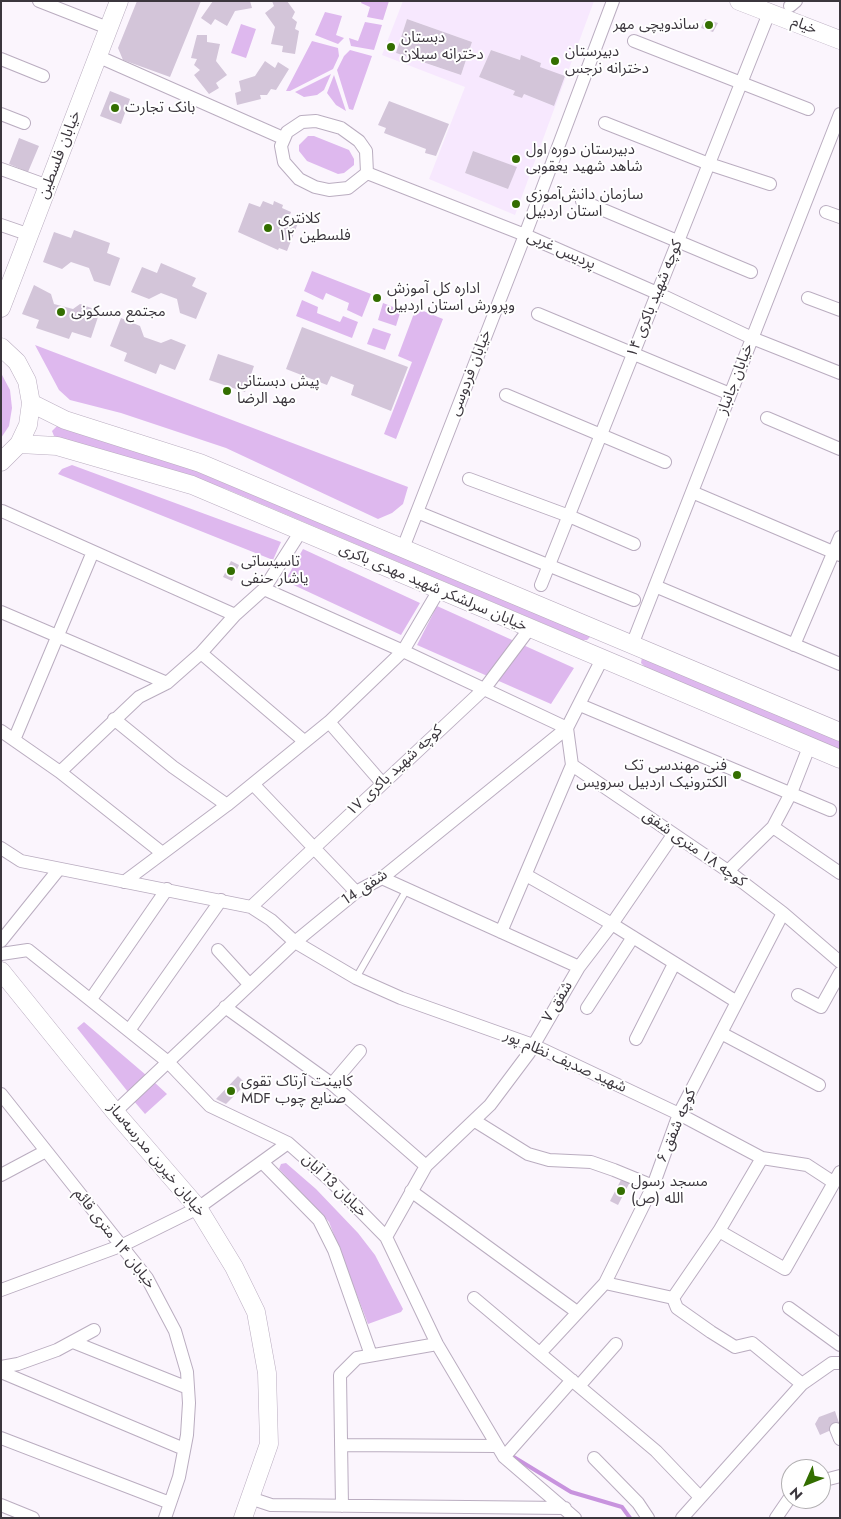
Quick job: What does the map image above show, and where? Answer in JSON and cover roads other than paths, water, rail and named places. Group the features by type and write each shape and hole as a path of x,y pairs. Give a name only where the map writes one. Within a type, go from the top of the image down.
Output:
{"main road":[{"name":"خیابان فلسطین","path":"1,308 119,1"},
{"name":"خیام","path":"740,1 840,40"},
{"path":"1,347 17,362 27,381 31,403 28,425 19,444 1,462"},
{"name":"خیابان سرلشکر شهید مهدی باکری","path":"31,403 65,420 200,463 840,732"},
{"name":"خیابان سرلشکر شهید مهدی باکری","path":"19,444 57,446 192,485 840,759"},
{"path":"602,659 632,645"},
{"name":"خیابان خیرین مدرسه‌ساز","path":"1,972 115,1112 198,1208 234,1267 256,1312 268,1373 269,1444 243,1518"}],"street":[{"path":"39,1 108,28"},
{"name":"خیابان فردوسی","path":"403,548 525,235 613,1"},
{"name":"کوچه شهید باکری ۱۴","path":"541,585 769,13"},
{"path":"634,41 808,109"},
{"path":"97,56 283,138"},
{"path":"1,60 43,76"},
{"path":"1,114 24,123"},
{"name":"خیابان جانباز","path":"632,645 840,114"},
{"path":"316,121 342,128 359,141 366,151 367,173 348,188 329,190 315,187 299,180 284,162 281,155 283,138 292,128 302,122 316,121"},
{"path":"605,123 709,164 770,184"},
{"path":"1,169 48,186"},
{"name":"پردیس غربی","path":"367,173 525,235 657,293 752,338 840,373"},
{"path":"582,201 751,272"},
{"path":"826,212 840,218"},
{"path":"1,225 30,235"},
{"path":"808,298 840,310"},
{"path":"538,314 730,394"},
{"path":"506,395 665,462"},
{"path":"767,418 840,449"},
{"path":"469,479 569,516 634,544"},
{"path":"692,492 836,554"},
{"path":"2,511 92,554 235,615"},
{"path":"418,512 634,600"},
{"path":"60,772 139,697 167,683 201,653 235,615 264,589 301,531"},
{"path":"794,645 836,554 840,537"},
{"path":"14,740 92,554"},
{"path":"655,586 840,664"},
{"path":"264,589 485,688 567,728 572,765 501,932"},
{"path":"124,882 161,852 227,805 329,722 402,650 439,590"},
{"path":"1,612 167,683"},
{"name":"کوچه شهید باکری ۱۷","path":"251,907 485,688 530,628"},
{"path":"201,653 304,741"},
{"name":"شفق 14","path":"115,1112 225,1006 295,942 356,892 382,878 567,728 602,659"},
{"path":"580,705 830,810"},
{"path":"114,719 174,767 227,805"},
{"path":"329,722 382,783"},
{"path":"1,731 60,772 161,852"},
{"path":"728,871 773,827 791,793 810,746"},
{"name":"کوچه ۱۸ متری شفق","path":"572,765 728,871 783,913 840,962"},
{"path":"253,784 356,892"},
{"path":"773,827 840,873"},
{"name":"شفق ۷","path":"386,1237 426,1166 490,1105 533,1045 579,967 612,924 674,835"},
{"path":"1,848 21,861 251,907"},
{"path":"1,941 59,869"},
{"path":"526,875 612,924 737,1002"},
{"path":"382,878 579,967"},
{"path":"91,999 167,889"},
{"path":"130,1029 221,900"},
{"name":"شهید صدیف نظام پور","path":"251,907 271,920 295,942 356,978 402,998 533,1045 679,1114 762,1158 807,1165 836,1177"},
{"name":"کوچه شفق ۶","path":"540,1352 605,1283 653,1186 679,1114 783,913"},
{"path":"587,1008 632,937"},
{"name":"خیابان 13 آبان","path":"1,954 28,950 130,1029 168,1062 210,1106 288,1143 332,1182 386,1237 437,1344 500,1452 566,1508 575,1518"},
{"path":"218,950 249,984"},
{"path":"636,1039 674,964"},
{"path":"798,995 821,1007 840,973"},
{"path":"225,1006 332,1084 426,1166"},
{"path":"721,1033 819,1085"},
{"path":"332,1084 360,1051"},
{"name":"خیابان ۱۴ متری قائم","path":"1,1094 90,1209 123,1245 147,1278 175,1331 187,1372 188,1419 184,1449 165,1518"},
{"path":"475,1121 528,1154 549,1160 591,1162 653,1186"},
{"path":"1,1290 123,1245 198,1208 288,1143"},
{"path":"1,1175 46,1152"},
{"path":"673,1298 719,1231 762,1158"},
{"path":"262,1162 319,1220 334,1250 372,1355"},
{"path":"719,1231 785,1269 836,1177"},
{"path":"411,1191 577,1312"},
{"path":"605,1283 673,1298"},
{"path":"474,1298 656,1451 699,1496"},
{"path":"673,1298 677,1308 711,1332 735,1347 752,1343 802,1384"},
{"path":"789,1308 840,1345"},
{"path":"1,1368 57,1350 94,1330"},
{"path":"73,1342 188,1388"},
{"path":"342,1506 340,1375 357,1358 437,1344"},
{"path":"341,1445 500,1452 616,1344"},
{"path":"682,1518 699,1496 802,1384 832,1363 840,1363"},
{"path":"1,1372 184,1449"},
{"path":"1,1438 170,1503"},
{"path":"594,1458 638,1503 648,1518"},
{"path":"250,1498 271,1506 566,1508"},
{"path":"1,1505 33,1518"}],"lane":[{"path":"356,978 407,890"}],"waterway":[{"path":"512,1456 571,1492 622,1507 630,1518"}],"place":[{"name":"ساندویچی مهر","path":"709,25"},
{"name":"دبستان دخترانه سبلان","path":"391,47"},
{"name":"دبیرستان دخترانه نرجس","path":"555,61"},
{"name":"بانک تجارت","path":"115,108"},
{"name":"دبیرستان دوره اول شاهد شهید یعقوبی","path":"516,159"},
{"name":"سازمان دانش‌آموزی استان اردبیل","path":"516,204"},
{"name":"کلانتری ۱۲ فلسطین","path":"268,228"},
{"name":"اداره کل آموزش وپرورش استان اردبیل","path":"377,298"},
{"name":"مجتمع مسکونی","path":"61,312"},
{"name":"پیش دبستانی مهد الرضا","path":"227,391"},
{"name":"تاسیساتی یاشار حنفی","path":"231,571"},
{"name":"فنی مهندسی تک الکترونیک اردبیل سرویس","path":"737,775"},
{"name":"کابینت آرتاک تقوی MDF صنایع چوب","path":"231,1091"},
{"name":"مسجد رسول الله (ص)","path":"621,1191"}]}
